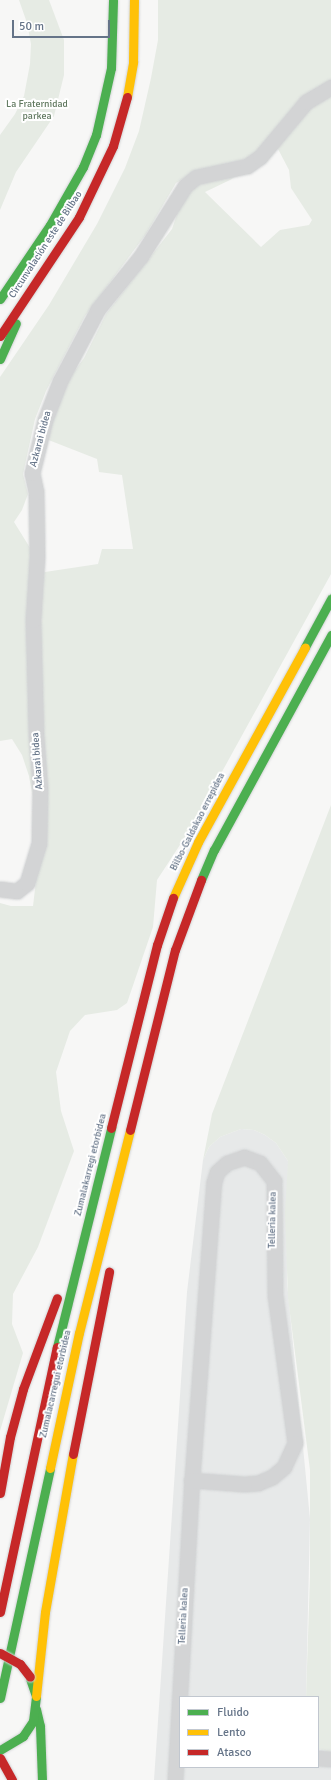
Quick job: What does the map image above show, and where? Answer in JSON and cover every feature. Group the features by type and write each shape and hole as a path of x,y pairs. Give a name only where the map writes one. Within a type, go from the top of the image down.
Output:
{"main road":[{"name":"Circunvalación este de Bilbao","path":"0,299 50,226 83,167 100,122 111,68 114,32 113,0"},
{"name":"Circunvalación este de Bilbao","path":"0,336 79,217 102,172 127,97 135,33 134,0"},
{"path":"0,286 69,192"},
{"path":"0,359 9,343 22,302"},
{"name":"Bilbo-Galdakao errepidea","path":"125,1072 158,945 187,864 331,598"},
{"path":"138,1140 143,1118 142,1076 174,950 204,871 331,635"},
{"path":"103,1116 125,1072"},
{"name":"Zumalakarregi etorbidea","path":"78,1263 125,1072"},
{"name":"Zumalacarregui etorbidea","path":"0,1698 79,1333 142,1076"},
{"path":"42,1780 40,1726 36,1709 36,1696 44,1612 91,1353 112,1258"},
{"name":"Zumalacarregui etorbidea","path":"0,1612 78,1263"},
{"path":"0,1493 10,1437 23,1389 59,1291"},
{"path":"0,1653 20,1664 30,1677 36,1696"},
{"path":"0,1750 23,1736 33,1721 36,1709"},
{"path":"0,1758 12,1780"}],"street":[{"name":"Azkarai bidea","path":"0,889 16,890 27,883 39,844 40,789 36,735 33,620 38,556 36,492 32,473 45,420 60,381 98,309 141,256 185,186 196,177 247,166 260,157 306,102 331,87"},
{"name":"Telleria kalea","path":"181,1696 192,1480 214,1182 217,1172 227,1163 244,1157 260,1163 274,1181 275,1295 295,1443 284,1467 272,1477 258,1483 244,1484 192,1480"},
{"name":"Telleria kalea","path":"175,1780 179,1732"},
{"path":"319,1758 331,1759"}],"shaded area":[{"path":"241,1129 254,1130 265,1135 276,1143 288,1161 287,1282 310,1519 306,1696 179,1696 179,1768 319,1768 319,1749 331,1752 331,1780 154,1780 187,1292 203,1160 209,1147 220,1137"}],"green space":[{"name":"La Fraternidad parkea","path":"19,0 49,0 64,40 64,75 54,116 16,172 0,210 0,135 15,114 24,96 30,64 31,44 27,23"},
{"path":"158,0 331,0 331,574 191,828 157,880 153,927 127,1003 117,1010 85,1015 70,1031 56,1072 61,1111 74,1151 38,1247 13,1294 12,1324 23,1353 0,1431 0,903 11,906 33,906 38,864 33,798 29,776 22,755 12,739 0,741 0,377 49,305 97,224 125,168 139,131 158,40","holes":["278,149 289,170 291,188 312,220 309,225 280,230 261,247 205,192 230,180","190,175 172,229 106,314 84,358 64,386 46,439 97,459 99,472 122,475 133,549 102,549 98,564 45,572 14,522 22,510 28,494 23,474 35,419 46,391 85,316 146,234 176,183"]},
{"path":"331,805 331,1752 319,1749 319,1696 306,1696 310,1576 310,1470 288,1298 285,1213 288,1161 276,1143 265,1135 254,1130 241,1129 220,1137 209,1147 203,1160 212,1114"}],"traffic: fast":[{"path":"0,299 50,225 83,167 96,135 111,68 113,0"},
{"path":"0,359 16,323"},
{"path":"305,647 331,599"},
{"path":"201,880 214,850 331,635"},
{"path":"57,1347 111,1128"},
{"path":"0,1698 50,1468"},
{"path":"0,1750 23,1736 33,1721 36,1696 30,1679"},
{"path":"36,1709 40,1726 42,1780"}],"traffic: slow":[{"path":"127,97 133,62 134,0"},
{"path":"173,898 198,842 305,647"},
{"path":"50,1468 79,1333 130,1130"},
{"path":"36,1696 45,1612 73,1454"}],"traffic: jam":[{"path":"0,336 79,217 113,146 127,97"},
{"path":"130,1130 175,950 201,880"},
{"path":"111,1128 157,945 173,898"},
{"path":"73,1454 109,1272"},
{"path":"0,1493 10,1437 23,1389 57,1298"},
{"path":"0,1612 57,1347"},
{"path":"0,1653 20,1664 30,1677"},
{"path":"0,1758 12,1780"}]}
